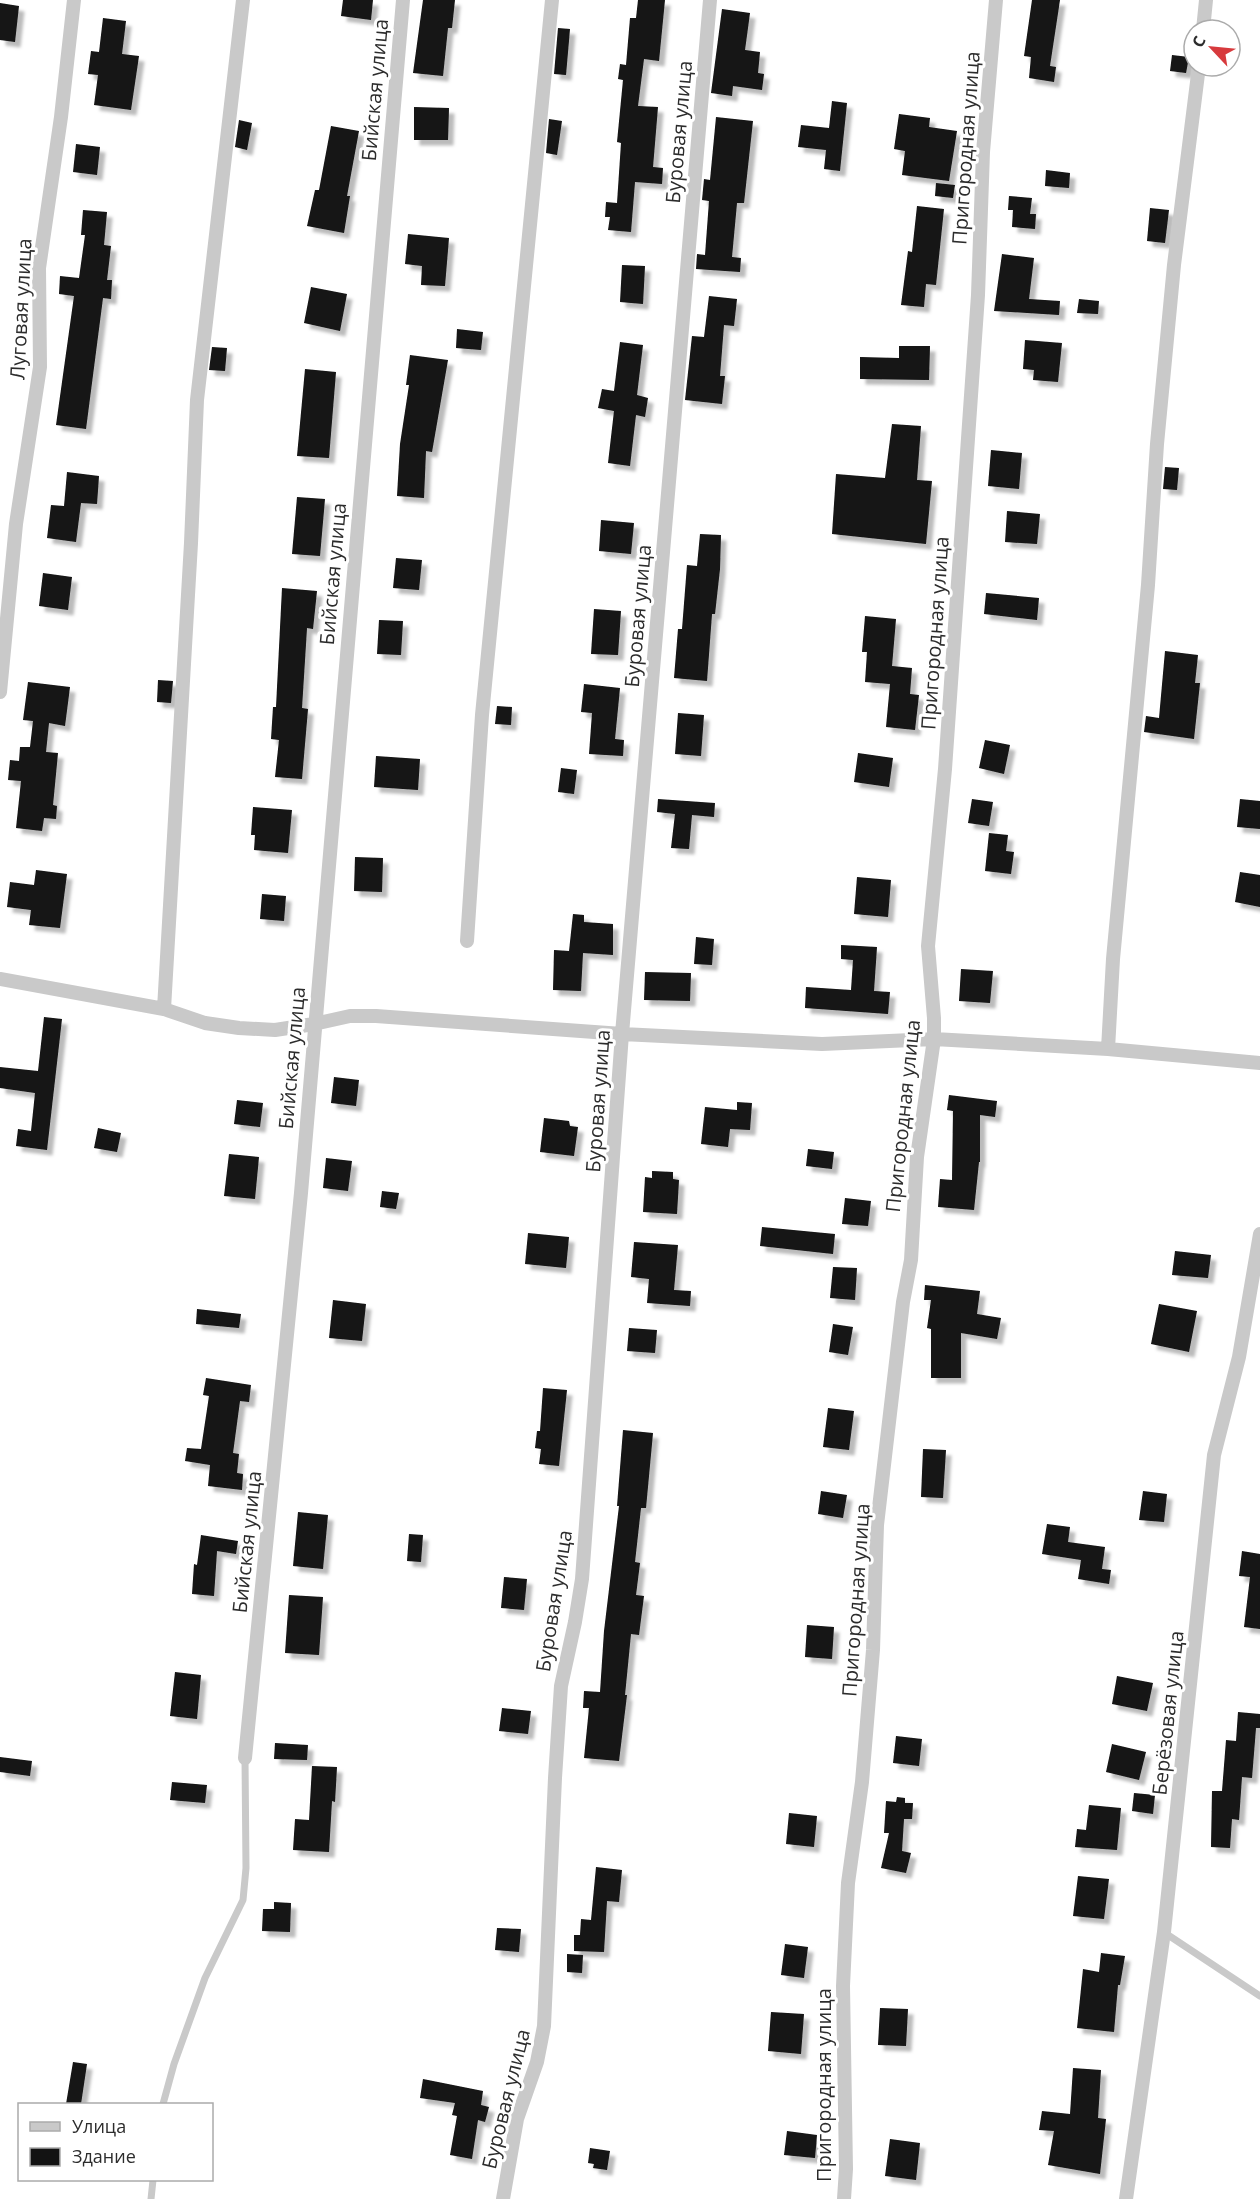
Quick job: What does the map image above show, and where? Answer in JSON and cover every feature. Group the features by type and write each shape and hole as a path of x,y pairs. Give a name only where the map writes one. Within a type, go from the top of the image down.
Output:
{"street":[{"name":"Луговая улица","path":"0,692 16,524 40,367 39,268 61,117 74,0"},
{"path":"164,1009 197,400 243,0"},
{"name":"Бийская улица","path":"245,1758 301,1193 403,0"},
{"path":"467,941 482,715 552,0"},
{"name":"Буровая улица","path":"503,2199 517,2120 537,2062 544,2026 561,1686 582,1579 622,1034 710,0"},
{"name":"Пригородная улица","path":"844,2199 846,2169 843,1986 848,1883 862,1782 873,1650 877,1525 910,1260 917,1157 934,1039 928,946 945,769 978,295 982,162 996,0"},
{"path":"1204,18 1206,0"},
{"path":"1108,1049 1113,959 1148,585 1157,444 1174,265 1197,78"},
{"path":"0,979 164,1009 205,1023 239,1028 275,1030 350,1016 376,1016 622,1034 822,1044 934,1039 1108,1049 1260,1063"},
{"name":"Берёзовая улица","path":"1126,2199 1164,1932 1214,1455 1239,1357 1260,1234"}],"lane":[{"name":"Бийская улица","path":"163,2103 174,2064 202,1986 243,1900 246,1868 245,1758"},
{"path":"1164,1932 1260,1996"},
{"path":"151,2199 153,2181"}],"building":[{"path":"343,0 373,0 371,20 341,16"},
{"path":"423,0 455,0 452,28 448,28 443,76 413,73"},
{"path":"638,0 665,0 659,61 644,59 638,106 658,107 653,167 663,168 662,184 635,182 631,232 608,230 610,217 605,217 606,202 617,203 621,143 617,142 623,80 618,79 620,64 626,65 630,18 636,18"},
{"path":"1032,0 1060,0 1050,66 1056,67 1054,82 1029,78 1031,57 1024,56"},
{"path":"0,3 19,6 15,42 0,40"},
{"path":"722,9 750,13 745,50 760,52 758,73 764,74 762,90 733,86 732,96 711,93"},
{"path":"103,18 126,21 122,54 139,56 131,110 94,105 98,75 88,74 91,51 99,52"},
{"path":"558,28 570,29 566,75 554,74"},
{"path":"1172,55 1182,56 1182,72 1170,71"},
{"path":"832,101 847,103 840,171 824,169 826,150 798,147 801,125 829,128"},
{"path":"414,107 449,108 448,140 414,140"},
{"path":"899,114 930,118 929,127 957,131 949,181 902,175 905,151 894,149"},
{"path":"716,117 753,121 744,203 737,203 732,257 741,258 740,272 696,269 697,254 705,255 709,201 702,200 704,179 710,180"},
{"path":"549,119 562,121 557,155 546,153"},
{"path":"239,120 252,123 247,150 235,147"},
{"path":"331,126 359,131 347,196 350,196 344,233 307,226 315,190 319,190"},
{"path":"76,144 100,147 97,175 73,172"},
{"path":"1046,170 1070,173 1069,188 1045,186"},
{"path":"936,183 955,185 953,198 935,196"},
{"path":"1009,196 1032,198 1030,214 1036,214 1035,229 1012,227 1013,210 1008,210"},
{"path":"917,206 944,209 936,285 926,284 924,307 901,305 908,251 912,252"},
{"path":"1150,208 1169,210 1165,243 1147,241"},
{"path":"83,210 107,212 104,245 111,246 107,280 112,280 111,299 103,298 86,429 56,425 74,296 59,294 60,276 79,278 85,235 81,235"},
{"path":"408,234 449,238 445,286 421,285 422,266 405,264"},
{"path":"1002,254 1034,258 1029,299 1060,301 1059,315 994,311"},
{"path":"622,265 645,266 643,304 620,302"},
{"path":"311,287 347,294 340,331 304,323"},
{"path":"709,296 737,299 734,326 724,325 720,376 725,376 722,404 685,400 692,336 704,337"},
{"path":"1079,299 1099,301 1098,314 1077,313"},
{"path":"457,329 483,332 481,350 456,348"},
{"path":"1025,340 1062,343 1058,382 1033,380 1034,370 1023,369"},
{"path":"620,342 643,345 637,395 648,398 645,417 636,415 630,466 608,463 614,411 598,408 602,389 614,391"},
{"path":"899,346 930,346 929,380 860,379 860,357 899,358"},
{"path":"212,347 227,348 225,371 209,370"},
{"path":"410,355 448,360 432,452 426,451 424,498 397,496"},
{"path":"305,369 336,372 329,458 297,456"},
{"path":"892,424 921,426 917,480 932,481 926,544 832,534 836,474 885,478"},
{"path":"991,450 1022,453 1019,489 988,486"},
{"path":"1165,467 1179,468 1177,490 1163,489"},
{"path":"67,472 99,476 97,504 81,503 76,542 47,538 51,505 64,506"},
{"path":"297,497 325,499 320,556 292,554"},
{"path":"1007,511 1040,514 1037,544 1005,542"},
{"path":"601,520 634,523 631,554 599,551"},
{"path":"700,534 721,535 720,569 715,614 712,614 707,681 674,678 678,629 682,629 687,565 697,566"},
{"path":"396,558 422,560 419,590 393,588"},
{"path":"43,573 72,577 68,610 39,606"},
{"path":"282,588 317,591 313,629 307,628 302,708 308,709 302,779 275,777 279,740 271,739 273,707 276,707"},
{"path":"986,593 1039,598 1037,620 984,614"},
{"path":"594,609 621,611 618,655 591,654"},
{"path":"865,616 896,619 892,666 912,668 910,694 919,695 915,730 886,727 890,684 865,682 867,652 862,652"},
{"path":"379,620 403,621 401,655 377,654"},
{"path":"1165,651 1198,655 1195,683 1200,683 1194,739 1144,732 1146,716 1159,718"},
{"path":"158,680 173,681 171,703 157,702"},
{"path":"28,682 70,687 65,726 49,723 46,752 58,753 53,805 57,806 56,819 44,818 42,831 16,828 21,781 8,780 10,760 19,761 20,747 30,747 33,721 23,720"},
{"path":"584,684 620,688 615,739 624,740 623,756 589,754 592,713 581,712"},
{"path":"497,706 512,707 511,725 495,724"},
{"path":"678,713 704,715 701,756 675,754"},
{"path":"985,740 1010,745 1004,774 979,768"},
{"path":"858,753 893,758 889,787 854,782"},
{"path":"376,756 420,759 418,790 374,787"},
{"path":"561,768 577,770 574,794 558,792"},
{"path":"658,799 715,803 714,817 692,815 689,849 671,848 675,814 657,812"},
{"path":"972,799 993,802 989,826 968,823"},
{"path":"1240,799 1260,801 1260,829 1237,827"},
{"path":"253,807 292,810 288,853 254,850 255,835 251,835"},
{"path":"989,833 1008,835 1006,851 1014,852 1011,874 985,871"},
{"path":"355,857 383,858 382,892 354,891"},
{"path":"36,870 67,874 60,928 29,925 31,910 7,907 10,882 34,885"},
{"path":"1240,872 1260,875 1260,907 1235,902"},
{"path":"857,877 891,880 888,917 854,914"},
{"path":"262,894 286,896 284,921 260,919"},
{"path":"573,914 584,915 584,922 613,924 613,955 583,953 581,991 553,990 554,950 569,951"},
{"path":"696,937 714,939 712,965 694,964"},
{"path":"841,945 877,947 874,991 890,992 888,1014 805,1008 806,987 851,990 853,960 841,959"},
{"path":"961,969 993,971 990,1003 959,1001"},
{"path":"645,972 691,973 690,1001 644,1000"},
{"path":"44,1017 62,1019 47,1150 16,1146 18,1129 31,1131 35,1093 0,1088 0,1067 38,1071"},
{"path":"334,1077 359,1080 356,1106 331,1103"},
{"path":"949,1095 997,1101 995,1117 980,1115 980,1162 974,1210 938,1207 940,1179 952,1180 953,1111 947,1110"},
{"path":"237,1100 263,1103 260,1127 234,1124"},
{"path":"737,1102 752,1103 750,1130 730,1129 728,1147 701,1144 705,1107 737,1110"},
{"path":"544,1118 569,1121 570,1126 578,1127 574,1156 540,1152"},
{"path":"98,1128 121,1133 117,1152 94,1148"},
{"path":"808,1149 834,1152 832,1169 806,1166"},
{"path":"229,1154 259,1157 255,1199 224,1196"},
{"path":"326,1158 352,1161 348,1191 323,1188"},
{"path":"652,1171 673,1172 673,1179 679,1180 677,1214 643,1212 645,1177 652,1178"},
{"path":"382,1191 399,1193 396,1209 380,1207"},
{"path":"845,1198 871,1201 868,1226 842,1224"},
{"path":"762,1227 835,1234 833,1254 760,1246"},
{"path":"528,1233 569,1237 566,1268 525,1264"},
{"path":"634,1242 678,1245 674,1290 691,1291 690,1306 647,1303 649,1279 631,1277"},
{"path":"1175,1251 1211,1255 1208,1278 1172,1275"},
{"path":"833,1267 857,1268 855,1300 830,1298"},
{"path":"925,1285 980,1291 977,1314 1001,1318 997,1339 961,1333 961,1378 931,1378 931,1329 927,1328 931,1300 924,1300"},
{"path":"333,1300 366,1304 362,1341 329,1338"},
{"path":"1159,1304 1197,1311 1189,1352 1151,1344"},
{"path":"197,1309 241,1314 239,1328 196,1324"},
{"path":"833,1324 853,1327 848,1355 829,1352"},
{"path":"629,1328 657,1330 655,1353 627,1351"},
{"path":"206,1378 251,1385 249,1402 240,1401 233,1453 239,1454 237,1473 243,1474 242,1490 208,1486 210,1465 185,1461 187,1448 201,1449 209,1396 203,1395"},
{"path":"543,1388 567,1390 559,1466 539,1464 541,1449 535,1448 537,1431 540,1431"},
{"path":"828,1408 854,1411 849,1450 823,1447"},
{"path":"623,1430 653,1433 646,1508 641,1508 635,1562 640,1563 636,1595 644,1596 639,1635 631,1634 619,1761 584,1758 589,1708 583,1708 584,1691 600,1692 604,1631 619,1506 617,1506"},
{"path":"923,1449 946,1450 943,1498 921,1497"},
{"path":"821,1491 847,1495 843,1518 818,1514"},
{"path":"1143,1491 1167,1494 1164,1522 1139,1520"},
{"path":"298,1512 328,1515 323,1569 293,1566"},
{"path":"1047,1524 1070,1527 1068,1542 1105,1547 1102,1569 1111,1570 1109,1584 1078,1579 1081,1560 1042,1554"},
{"path":"409,1534 423,1535 421,1562 407,1561"},
{"path":"201,1535 238,1541 236,1554 217,1551 214,1596 192,1594 194,1564 197,1565"},
{"path":"1242,1551 1260,1554 1260,1629 1244,1627 1250,1577 1239,1576"},
{"path":"504,1577 527,1579 524,1610 501,1608"},
{"path":"289,1595 323,1597 319,1655 285,1653"},
{"path":"807,1625 834,1627 832,1659 805,1657"},
{"path":"175,1672 201,1675 197,1719 170,1716"},
{"path":"1117,1676 1153,1683 1147,1711 1112,1704"},
{"path":"502,1708 531,1711 528,1734 499,1731"},
{"path":"1238,1712 1260,1714 1260,1728 1256,1728 1252,1778 1242,1777 1239,1820 1232,1819 1230,1848 1211,1847 1212,1791 1222,1791 1226,1740 1236,1741"},
{"path":"896,1736 922,1739 919,1766 893,1763"},
{"path":"275,1743 308,1745 307,1760 274,1759"},
{"path":"1112,1744 1146,1752 1139,1780 1106,1772"},
{"path":"0,1757 32,1761 30,1776 0,1772"},
{"path":"312,1766 337,1767 329,1852 293,1850 295,1819 309,1820"},
{"path":"172,1782 207,1785 205,1803 170,1800"},
{"path":"1134,1793 1155,1795 1153,1814 1132,1811"},
{"path":"897,1797 905,1798 905,1803 913,1803 912,1819 904,1819 902,1851 911,1853 906,1873 881,1868 889,1833 884,1833 886,1801 896,1802"},
{"path":"1089,1805 1121,1808 1117,1850 1075,1847 1077,1829 1086,1830"},
{"path":"789,1813 817,1816 814,1847 786,1844"},
{"path":"596,1867 622,1870 619,1902 607,1901 604,1952 574,1951 574,1935 580,1935 581,1919 591,1920"},
{"path":"1078,1876 1109,1879 1104,1919 1073,1916"},
{"path":"274,1902 291,1903 290,1932 262,1931 263,1909 274,1909"},
{"path":"497,1928 521,1929 519,1952 495,1950"},
{"path":"785,1944 808,1947 804,1978 781,1975"},
{"path":"1101,1953 1125,1956 1120,1985 1118,1985 1114,2032 1077,2028 1083,1969 1099,1972"},
{"path":"567,1954 583,1955 582,1973 567,1972"},
{"path":"880,2008 908,2009 906,2046 878,2045"},
{"path":"771,2012 804,2014 801,2054 768,2051"},
{"path":"73,2062 87,2064 81,2103 66,2103"},
{"path":"1073,2068 1101,2070 1098,2118 1106,2119 1100,2174 1048,2165 1054,2131 1039,2130 1042,2111 1070,2114"},
{"path":"423,2079 483,2091 481,2105 489,2107 485,2122 478,2120 472,2159 450,2155 457,2116 452,2115 455,2103 420,2098"},
{"path":"787,2131 817,2135 815,2158 784,2155"},
{"path":"890,2139 920,2143 916,2180 885,2176"},
{"path":"590,2148 610,2151 607,2170 593,2168 594,2164 588,2163"}]}
